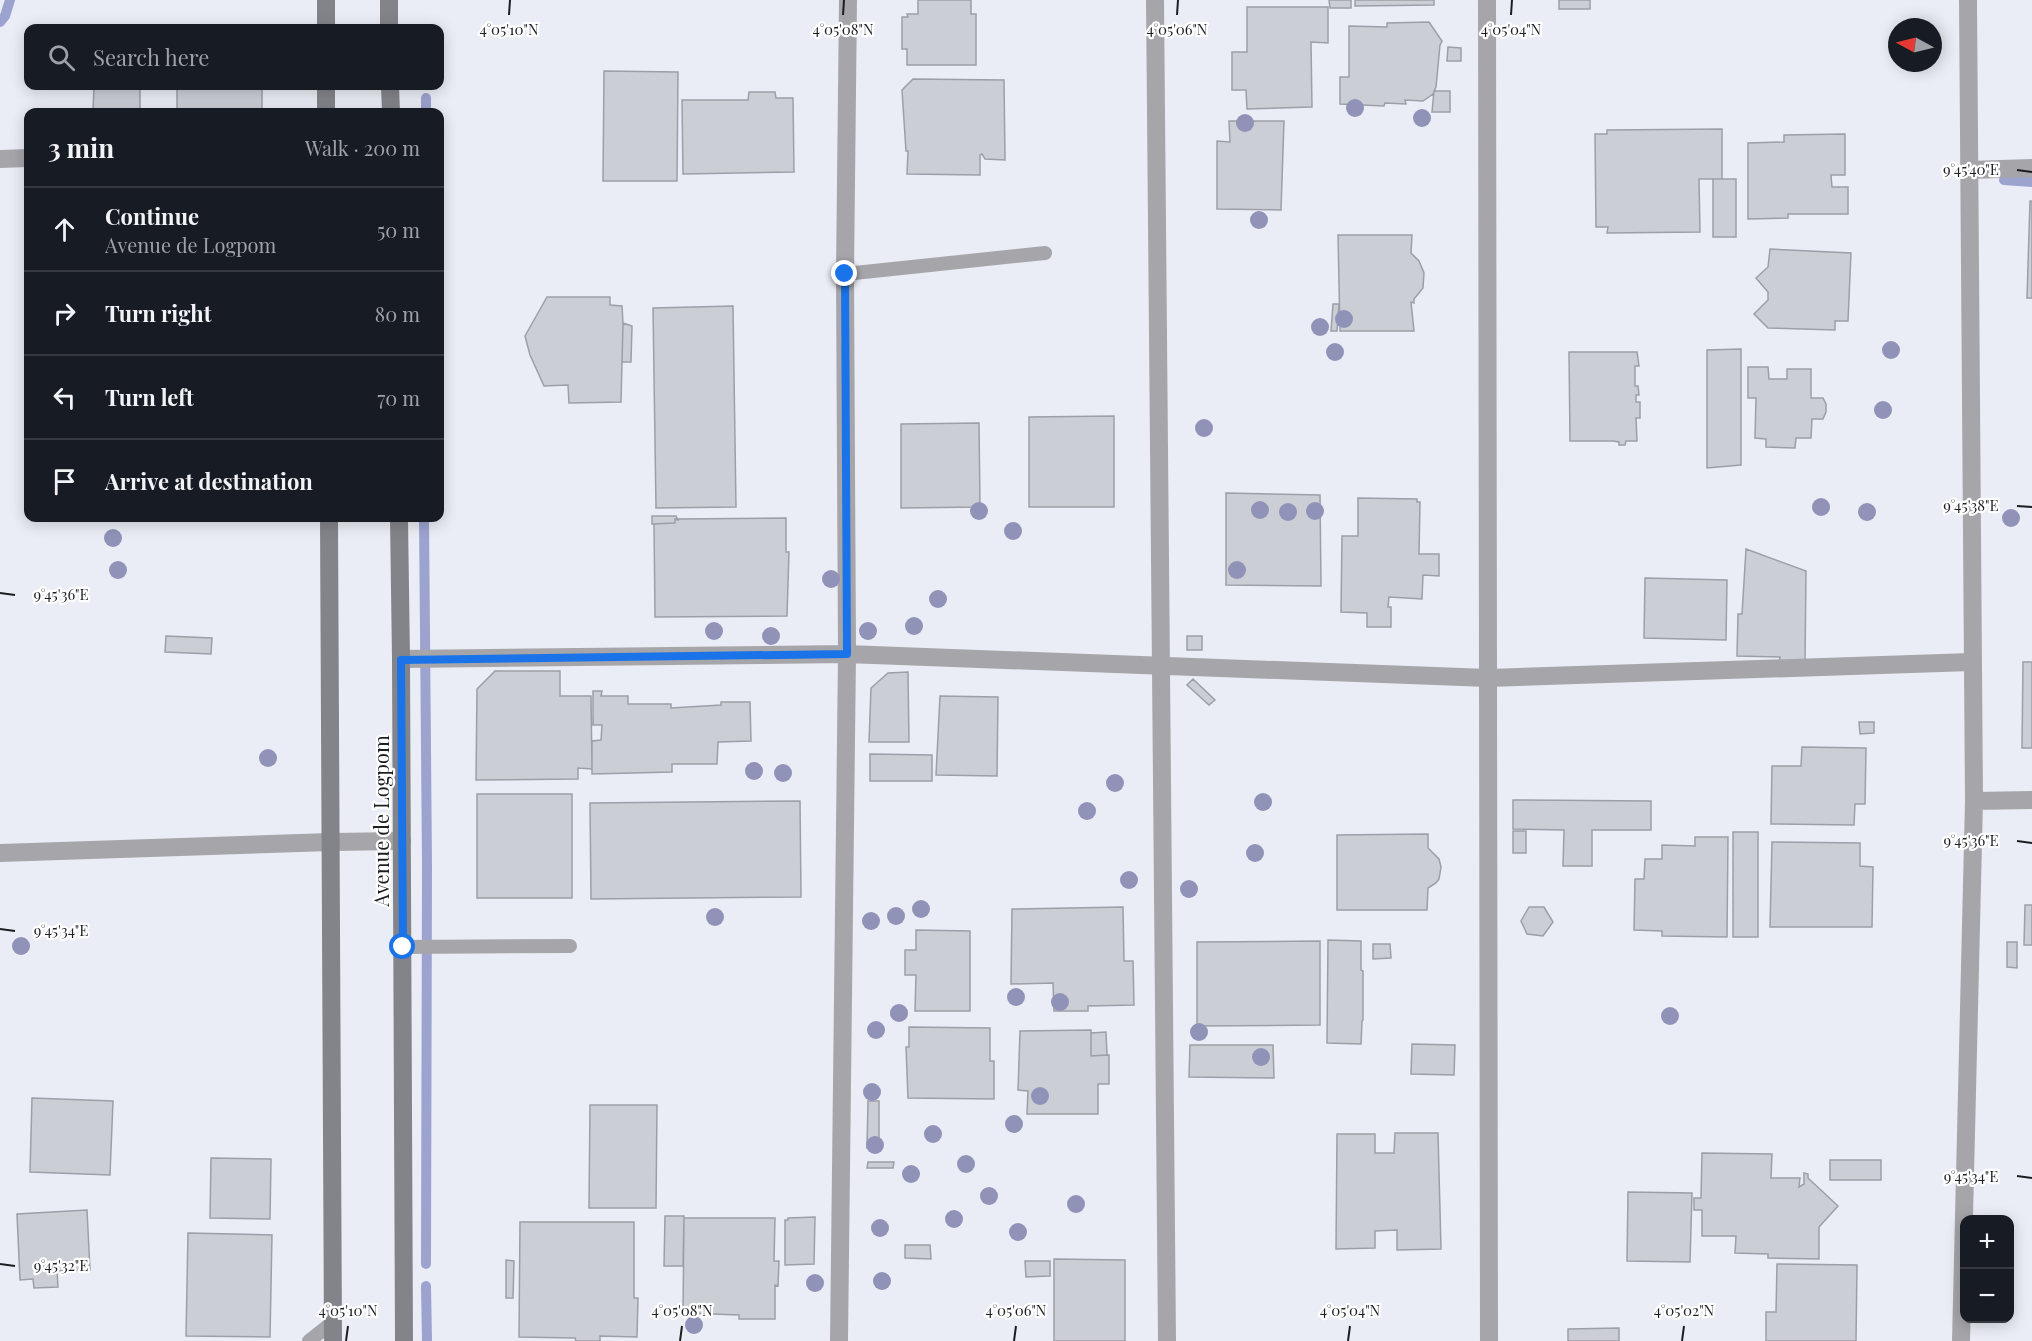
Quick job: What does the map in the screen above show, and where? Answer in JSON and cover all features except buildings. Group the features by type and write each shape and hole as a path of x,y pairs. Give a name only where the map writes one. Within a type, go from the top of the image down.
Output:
{"main road":[{"path":"326,0 326,24"},
{"path":"389,0 389,24"},
{"path":"326,90 326,108"},
{"path":"390,90 391,108"},
{"path":"329,522 333,1341"},
{"name":"Avenue de Logpom","path":"399,522 404,1341"}],"street":[{"path":"839,1341 847,654 845,274 848,0"},
{"path":"1155,0 1167,1341"},
{"path":"1487,0 1489,1341"},
{"path":"1961,1341 1974,801 1971,662 1968,0"},
{"path":"0,159 24,158"},
{"path":"1969,170 2032,168"},
{"path":"401,660 847,654 1488,678 1971,662"},
{"path":"1974,801 2032,800"},
{"path":"0,853 402,841"}],"lane":[{"path":"845,274 1045,253"},
{"path":"403,947 570,946"},
{"path":"309,1341 333,1322"}],"waterway":[{"path":"0,22 5,16 10,0"},
{"path":"426,98 426,108"},
{"path":"2004,180 2032,182"},
{"path":"424,522 427,865 426,1264"},
{"path":"426,1286 427,1341"}],"route":[{"path":"403,947 401,660 847,654 845,274"}]}
